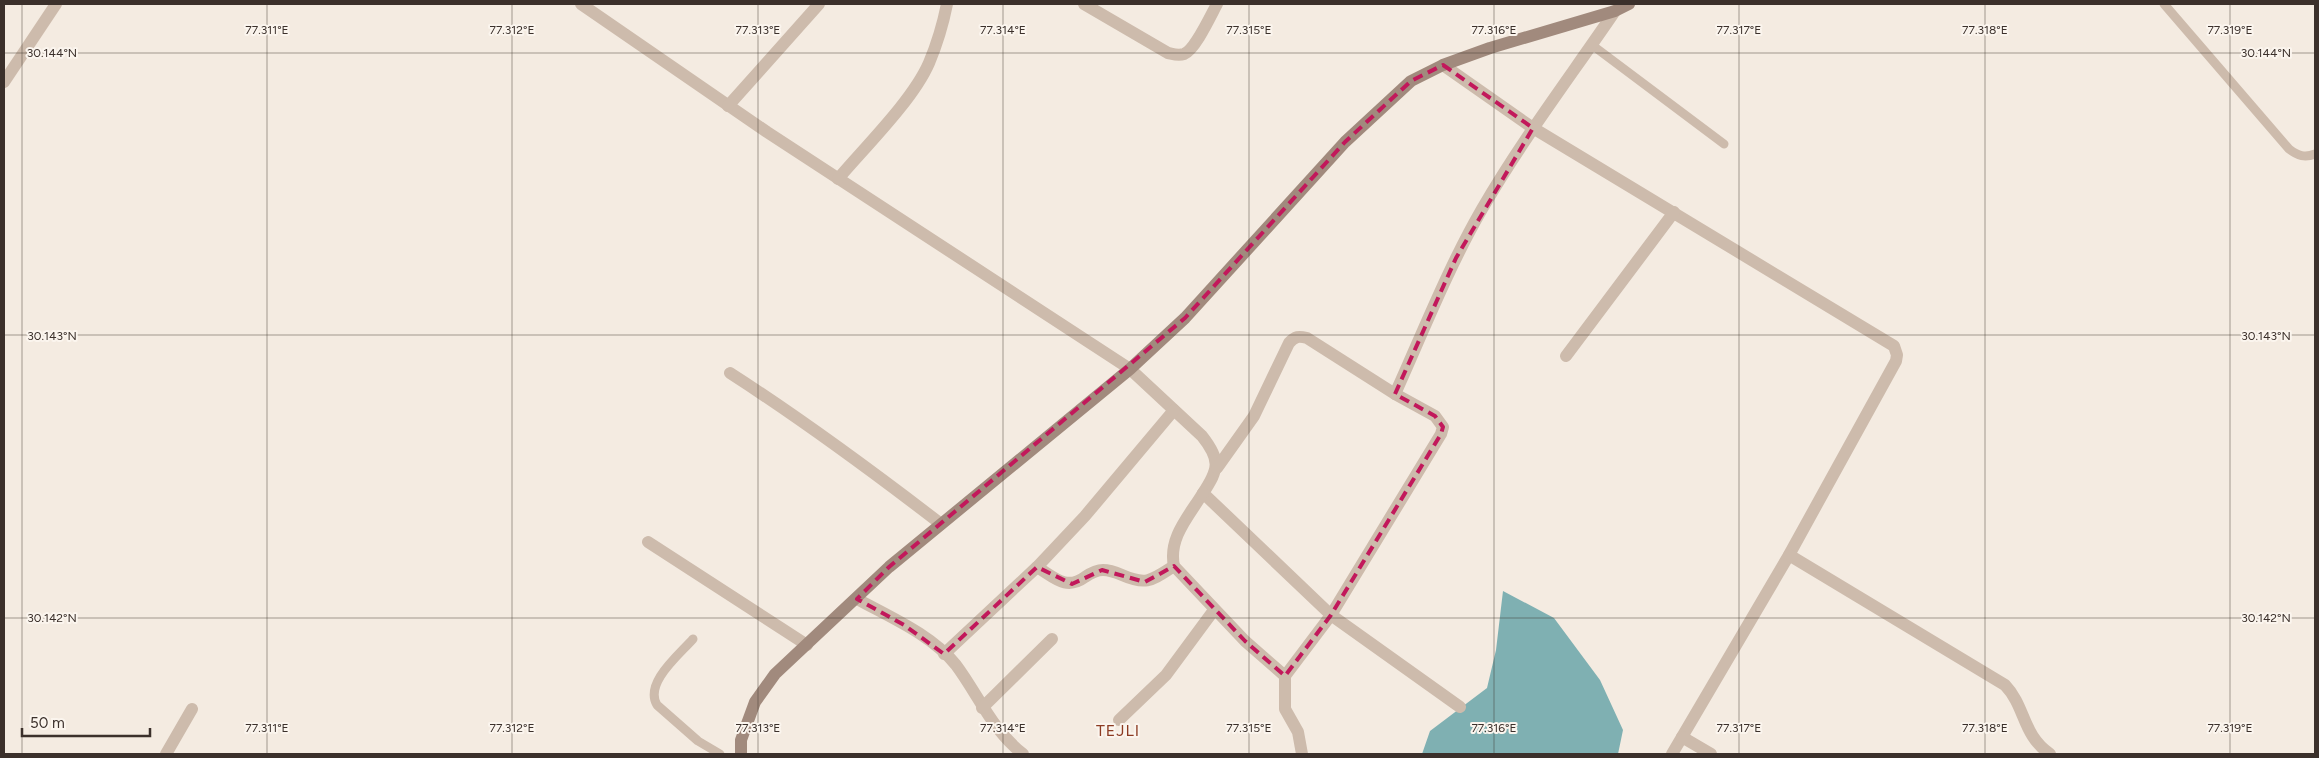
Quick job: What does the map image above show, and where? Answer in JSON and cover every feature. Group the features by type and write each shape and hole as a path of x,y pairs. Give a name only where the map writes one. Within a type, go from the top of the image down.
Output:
{"street":[{"path":"4,82 56,4"},
{"path":"581,4 728,106 1130,369 1211,447 1217,468"},
{"path":"728,106 819,4"},
{"path":"838,179 910,93 929,64 947,4"},
{"path":"1084,4 1168,53 1176,55 1183,54 1190,49 1217,4"},
{"path":"741,754 742,740 756,702 775,674 889,567 1130,369 1185,318 1345,142 1411,81 1442,65 1615,11 1629,4"},
{"path":"1395,394 1456,258 1482,209 1533,128 1615,11"},
{"path":"1442,65 1533,128 1894,346 1896,350 1896,361 1789,555 1672,754"},
{"path":"1566,356 1674,212"},
{"path":"1285,676 1245,642 1214,610 1174,566 1171,553 1175,538 1214,478 1217,468 1254,416 1293,338 1300,336 1307,338 1395,394 1436,416 1443,427 1441,434 1331,616 1285,676 1284,710 1298,732 1302,754"},
{"path":"730,373 836,444 941,524"},
{"path":"944,654 1037,567 1085,516 1174,410"},
{"path":"1203,494 1331,616 1460,707"},
{"path":"648,542 807,645"},
{"path":"1789,555 2004,685 2014,695 2024,723 2034,740 2050,754"},
{"path":"1037,567 1065,584 1072,584 1093,572 1102,570 1112,571 1145,582 1174,566"},
{"path":"857,599 904,624 944,654 970,686 982,708 1004,738 1023,754"},
{"path":"1119,720 1166,675 1214,610"},
{"path":"982,708 1052,639"},
{"path":"166,754 192,709"},
{"path":"1682,737 1711,754"}],"lane":[{"path":"2164,4 2289,149 2297,155 2309,156 2315,154"},
{"path":"1592,45 1724,144"},
{"path":"693,639 660,678 654,689 653,698 657,705 698,740 720,754"}],"highlighted area":[{"path":"1443,65 1533,128 1456,258 1395,394 1435,416 1443,427 1441,434 1331,615 1285,676 1245,641 1174,566 1145,582 1102,570 1072,584 1037,567 944,654 904,625 857,599 889,567 1185,318 1345,142 1411,81"}],"water":[{"path":"1503,591 1554,618 1600,680 1623,730 1618,754 1422,754 1430,731 1487,688 1496,650"}],"district":[{"name":"TEJLI","path":"1118,730"}]}
